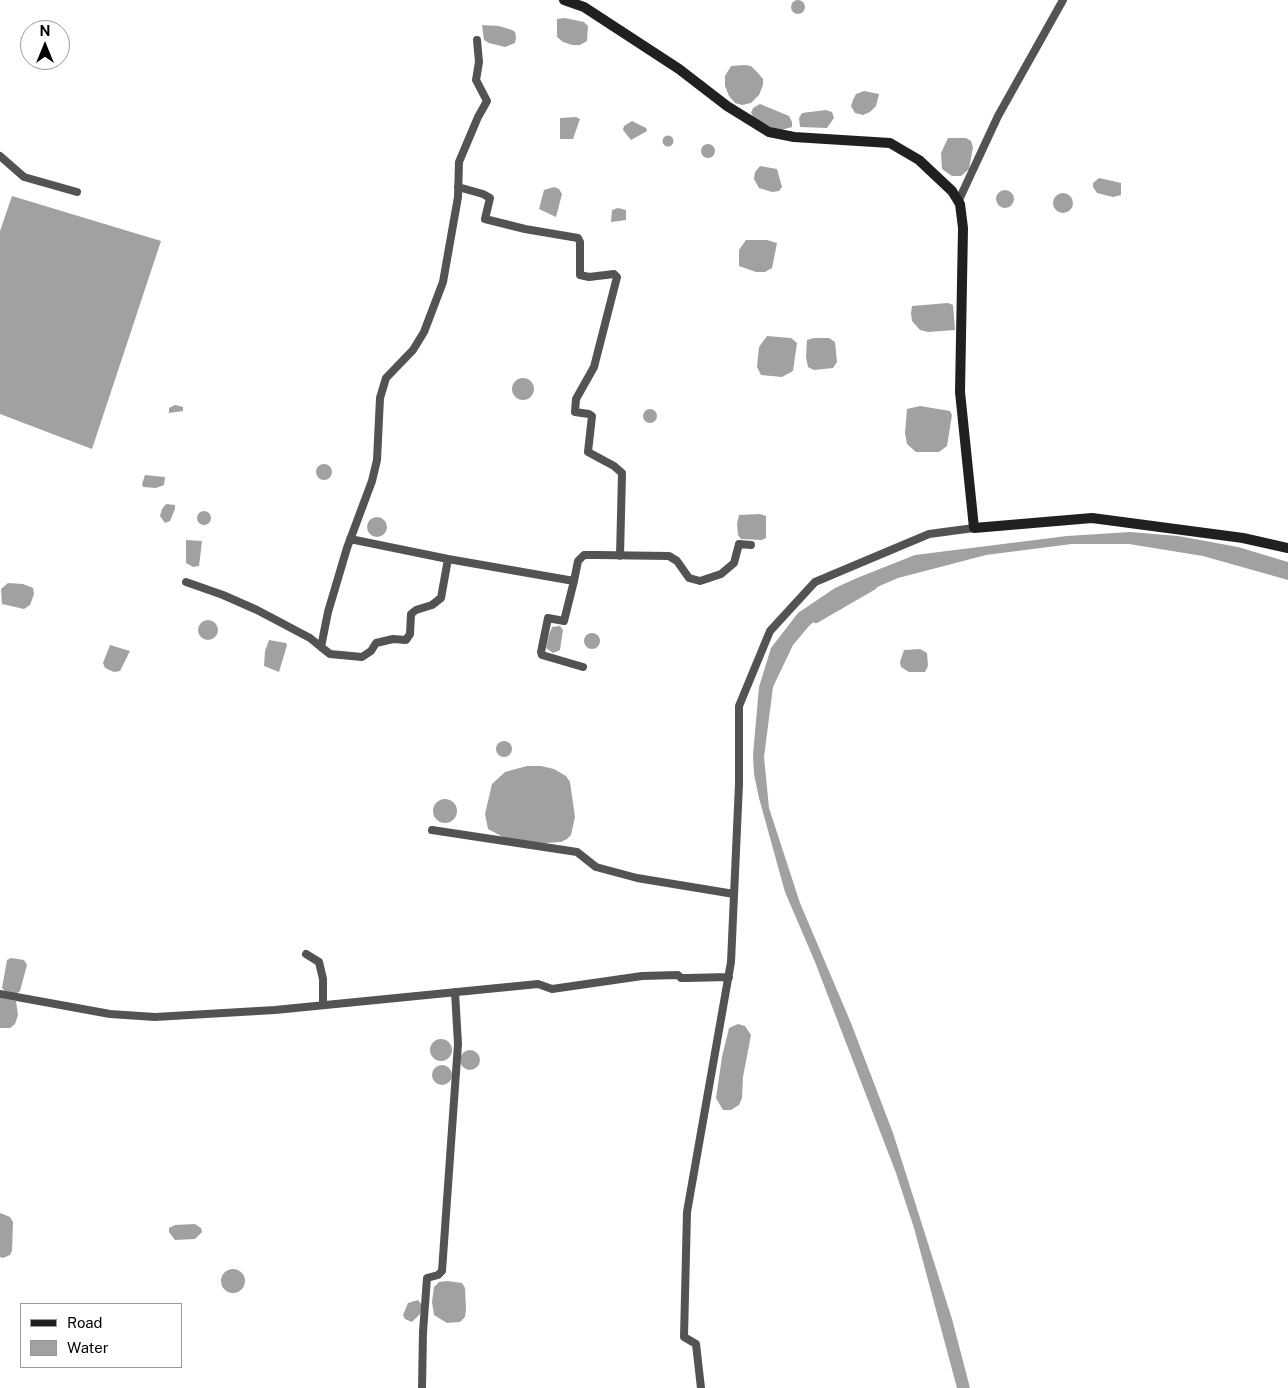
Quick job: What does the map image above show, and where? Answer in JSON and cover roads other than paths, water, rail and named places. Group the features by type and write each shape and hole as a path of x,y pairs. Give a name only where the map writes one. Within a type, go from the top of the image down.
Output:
{"main road":[{"path":"564,0 584,6 679,69 727,106 769,132 794,136 890,143 919,160 952,191 958,202 962,228 960,392 974,528 1092,518 1243,538 1288,548"}],"street":[{"path":"958,202 998,116 1064,0"},
{"path":"322,647 328,612 350,539 372,481 377,460 380,398 386,378 413,350 424,332 443,282 458,187 459,162 478,117 487,101 476,80 479,62 477,40"},
{"path":"0,156 24,177 77,192"},
{"path":"458,187 483,194 490,198 485,219 525,229 578,238 580,242 580,275 588,278 614,274 617,278 594,367 576,399 575,412 592,416 588,452 614,466 622,473 620,556"},
{"path":"701,1388 696,1344 684,1337 687,1212 728,977 739,784 739,706 770,631 815,582 929,534 974,528"},
{"path":"350,539 448,559 574,581"},
{"path":"583,667 542,655 541,652 548,618 564,621 578,561 584,555 669,556 677,560 690,578 700,581 721,574 734,563 738,544 751,545"},
{"path":"186,582 257,610 310,638 330,654 362,657 376,643 406,640 410,634 411,614 416,610 432,605 441,598 448,559"},
{"path":"432,830 577,852 596,868 637,878 734,894"},
{"path":"306,954 319,962 323,979 323,1004"},
{"path":"0,994 110,1014 155,1017 275,1010 538,984 552,989 642,976 678,975 681,978 728,977"},
{"path":"422,1388 423,1332 427,1278 438,1275 442,1271 458,1044 455,992"}],"water":[{"path":"798,0 803,2 805,7 803,12 798,14 793,12 791,7 793,2"},
{"path":"565,18 584,22 588,26 587,41 580,45 572,45 563,42 557,37 557,19"},
{"path":"482,25 499,26 512,30 515,32 515,43 505,47 489,43 484,40"},
{"path":"731,66 751,66 758,73 763,79 763,85 759,95 751,103 742,105 735,103 729,96 725,86 725,76"},
{"path":"864,91 879,94 876,106 870,112 863,115 855,113 851,106 856,94"},
{"path":"760,104 789,116 792,127 778,131 754,118 751,113 753,108"},
{"path":"826,110 832,112 834,118 827,128 800,127 799,118 802,113"},
{"path":"576,117 580,119 573,139 560,139 560,118"},
{"path":"632,121 646,128 647,131 631,140 623,130 624,126"},
{"path":"666,136 670,136 673,141 672,145 666,146 663,143 663,139"},
{"path":"948,138 966,138 971,141 973,147 969,169 961,176 952,176 942,169 941,153"},
{"path":"705,144 711,144 715,151 711,158 705,158 701,154 701,148"},
{"path":"760,166 777,169 782,187 779,191 772,192 759,188 754,179 755,172"},
{"path":"1099,178 1121,183 1121,195 1113,197 1097,193 1093,183"},
{"path":"554,187 559,189 562,194 556,217 539,209 544,190"},
{"path":"1005,190 1011,193 1014,199 1011,205 1005,208 999,205 996,199 999,193"},
{"path":"1063,193 1070,196 1073,203 1070,210 1063,213 1056,210 1053,203 1056,196"},
{"path":"12,196 161,241 92,449 0,414 0,231"},
{"path":"618,208 626,210 626,220 611,222 612,210"},
{"path":"746,240 767,240 777,243 772,268 765,272 756,272 739,266 739,250"},
{"path":"948,303 953,305 955,330 928,332 920,330 912,321 912,306"},
{"path":"767,336 791,338 797,343 793,371 782,377 761,375 757,367 759,347"},
{"path":"829,338 835,342 837,362 833,368 814,370 808,367 806,357 807,340"},
{"path":"523,378 531,381 534,389 531,397 523,400 515,397 512,389 515,381"},
{"path":"175,405 183,407 183,411 169,413 169,408"},
{"path":"920,406 950,411 952,415 947,446 939,452 916,452 907,444 905,433 907,409"},
{"path":"647,409 653,409 657,416 653,423 647,423 643,419 643,413"},
{"path":"324,464 332,472 324,480 316,472"},
{"path":"145,475 165,477 164,485 156,488 143,487"},
{"path":"166,504 175,505 175,509 170,521 165,523 160,516"},
{"path":"204,511 209,513 211,518 209,523 204,525 199,523 197,518 199,513"},
{"path":"760,514 766,516 766,538 762,540 741,539 738,535 737,524 739,515"},
{"path":"377,517 384,520 387,527 384,534 377,537 370,534 367,527 370,520"},
{"path":"1130,532 1178,536 1238,547 1288,562 1288,580 1203,556 1129,544 1072,544 986,555 898,578 831,607 809,626 793,645 773,687 764,757 769,808 800,903 851,1023 893,1133 952,1319 970,1388 957,1388 914,1228 896,1173 815,962 785,892 754,774 753,755 759,687 771,648 798,613 835,588 857,578 915,555 1067,536"},
{"path":"186,540 202,541 199,566 193,567 186,563"},
{"path":"8,583 23,584 33,588 34,594 30,605 24,609 2,604 1,589"},
{"path":"208,620 215,623 218,630 215,637 208,640 201,637 198,630 201,623"},
{"path":"560,626 563,630 560,650 553,653 546,648 549,635 552,627"},
{"path":"589,633 595,633 600,638 598,647 589,649 584,644 584,638"},
{"path":"269,640 286,643 287,645 279,672 264,666 265,651"},
{"path":"110,645 130,651 120,671 114,672 105,668 103,663"},
{"path":"920,649 927,653 928,666 925,672 909,672 901,667 900,662 904,650"},
{"path":"504,741 512,749 504,757 496,749"},
{"path":"527,766 541,766 554,769 566,776 570,782 575,817 571,835 561,842 523,841 503,837 488,829 485,814 492,784 505,772"},
{"path":"445,799 454,802 457,811 454,820 445,823 436,820 433,811 436,802"},
{"path":"11,958 24,960 27,965 20,991 16,994 5,991 2,988 7,960"},
{"path":"0,998 16,1001 18,1015 15,1024 10,1028 0,1028"},
{"path":"738,1024 745,1026 751,1035 743,1077 742,1098 739,1105 731,1110 723,1110 716,1098 722,1057 729,1028"},
{"path":"441,1039 449,1042 452,1050 449,1058 441,1061 433,1058 430,1050 433,1042"},
{"path":"470,1050 477,1053 480,1060 477,1067 470,1070 463,1067 460,1060 463,1053"},
{"path":"442,1065 449,1068 452,1075 449,1082 442,1085 435,1082 432,1075 435,1068"},
{"path":"0,1213 10,1217 13,1222 12,1251 10,1255 3,1258 0,1257"},
{"path":"195,1224 201,1228 202,1232 195,1239 175,1240 169,1232 169,1228 175,1225"},
{"path":"233,1269 238,1270 244,1276 244,1286 238,1292 233,1293 228,1292 222,1286 221,1281 222,1276 228,1270"},
{"path":"439,1282 462,1283 465,1288 465,1317 460,1322 447,1323 434,1315 432,1302 434,1287"},
{"path":"418,1300 422,1305 420,1314 412,1322 405,1319 403,1315 408,1303"}],"waterway":[{"path":"816,619 873,586"}]}
